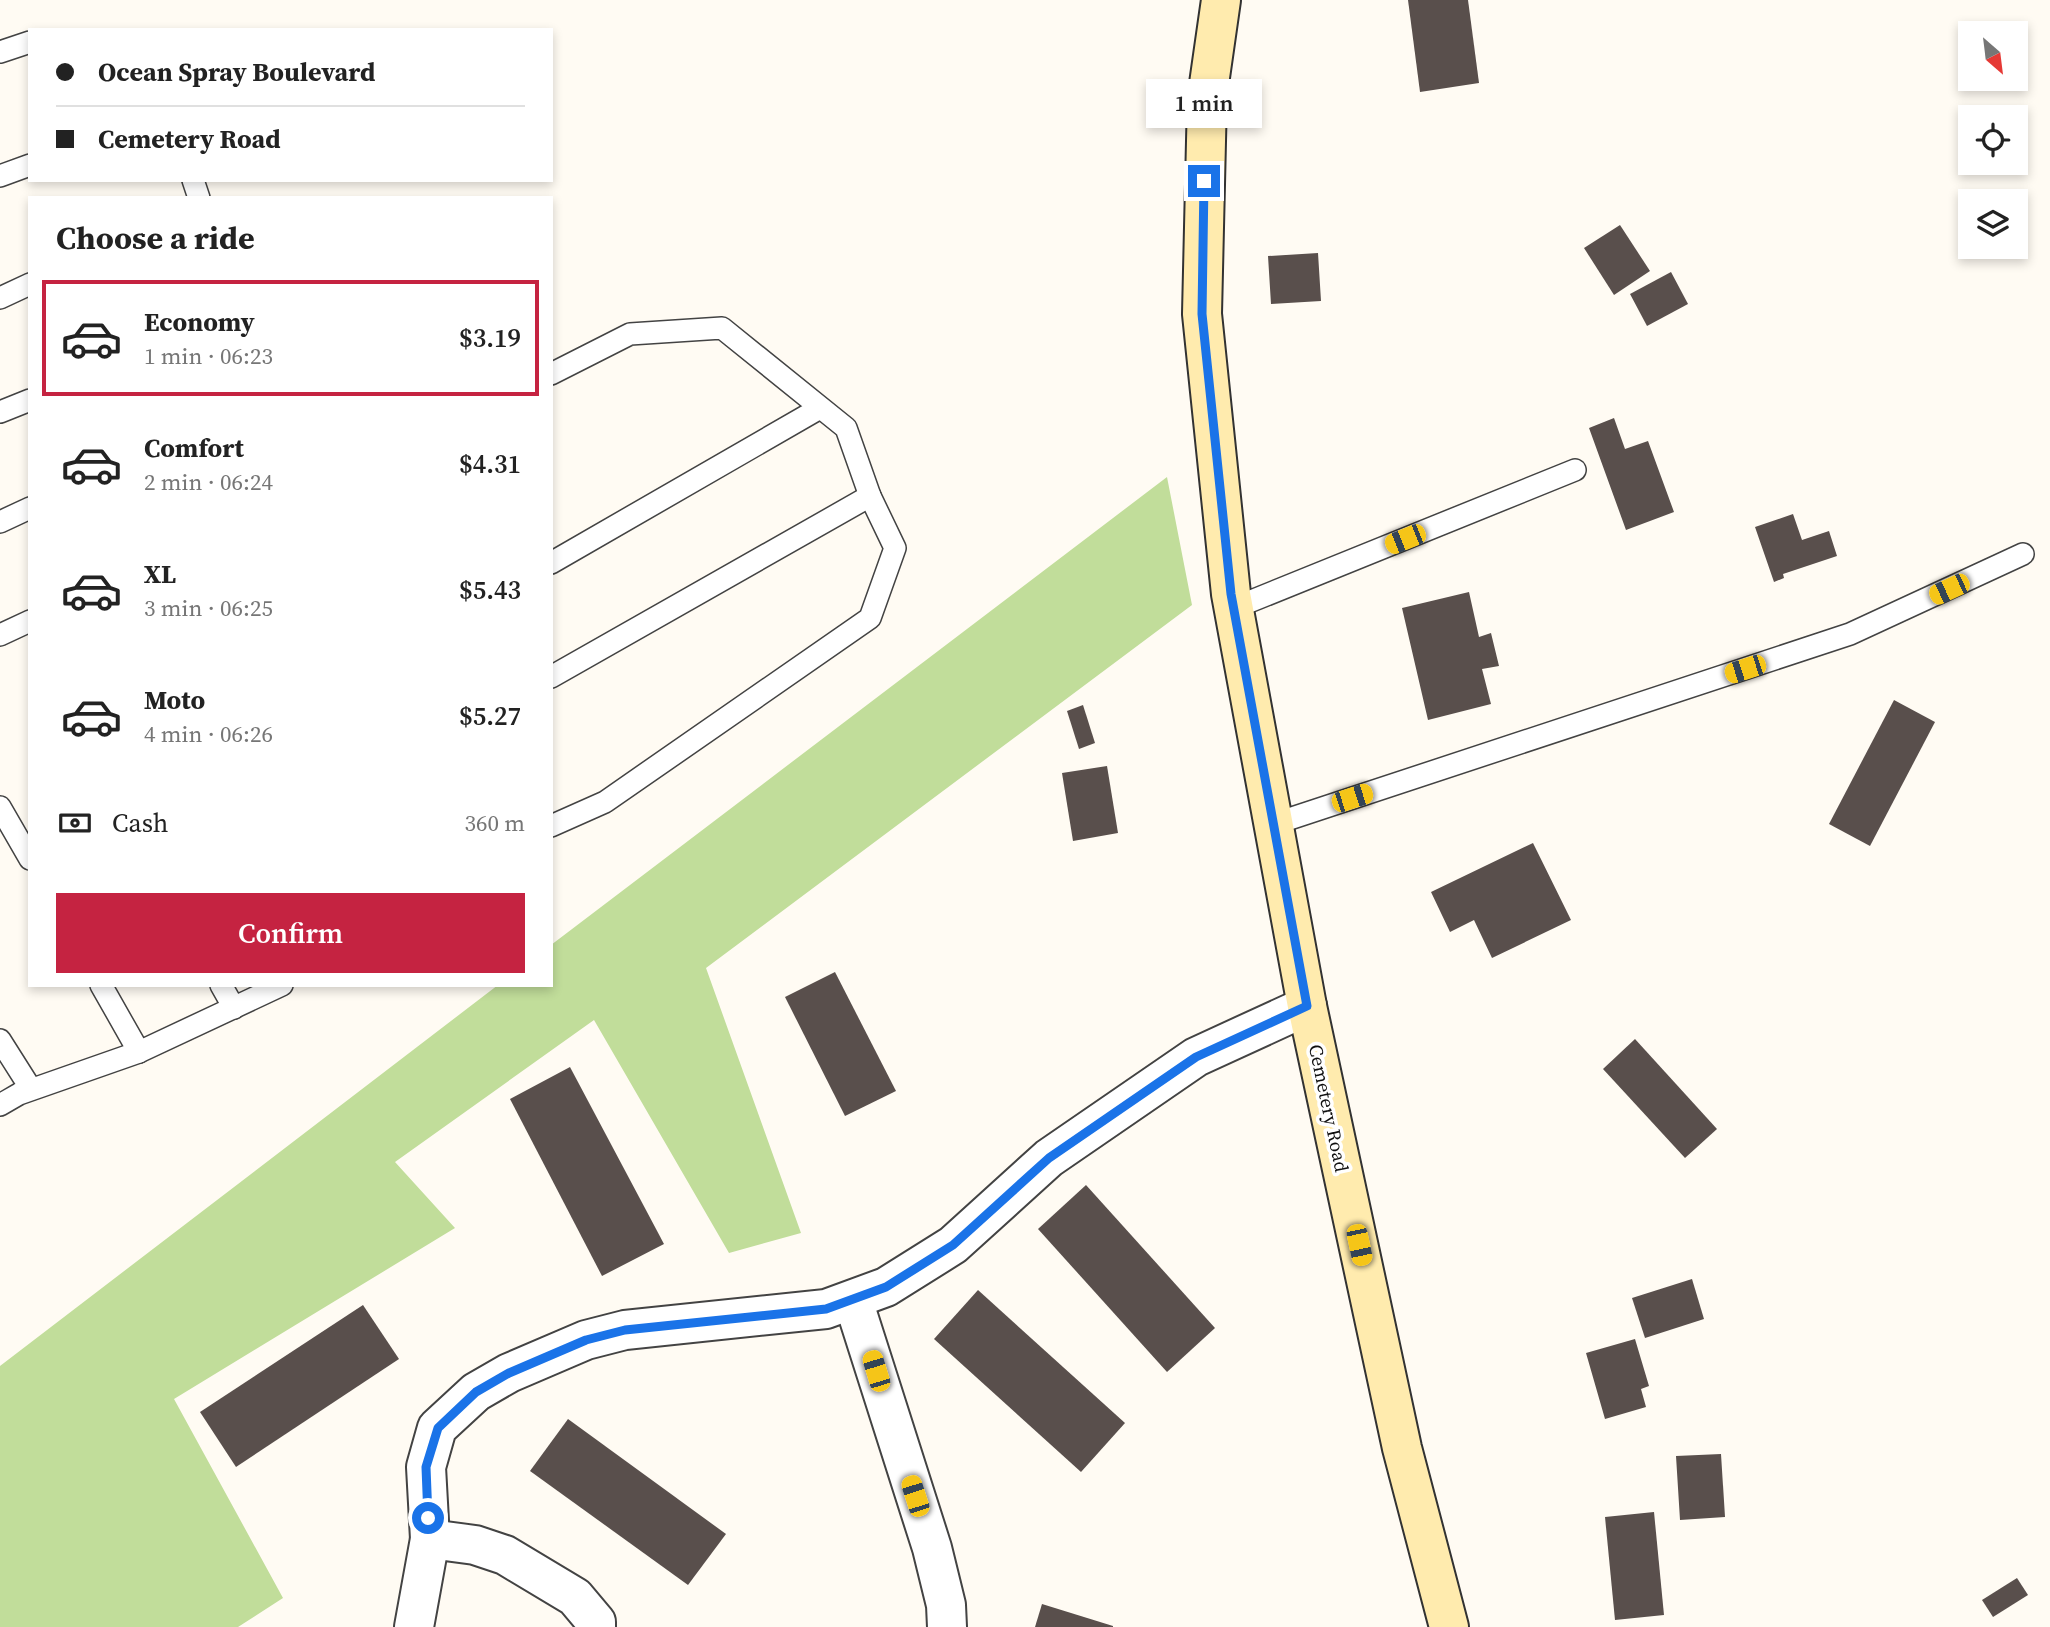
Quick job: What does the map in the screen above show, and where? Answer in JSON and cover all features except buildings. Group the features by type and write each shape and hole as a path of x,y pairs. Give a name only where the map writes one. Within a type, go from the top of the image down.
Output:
{"street":[{"name":"Cemetery Road","path":"1221,0 1207,98 1202,314 1234,608 1307,1006 1402,1448 1449,1627"},
{"path":"414,1627 430,1539 426,1467 438,1428 476,1392 498,1379 586,1340 625,1330 826,1309 886,1287 953,1245 1049,1158 1196,1057 1307,1006"},
{"path":"853,1300 932,1548 946,1605 947,1627"},
{"path":"430,1539 475,1545 505,1555 575,1597 596,1622 596,1627"}],"lane":[{"path":"0,52 28,42"},
{"path":"0,176 28,166"},
{"path":"0,298 28,285"},
{"path":"553,373 630,334 722,328 846,428 870,496 895,548 870,618 605,802 553,825"},
{"path":"0,412 28,401"},
{"path":"553,562 820,408"},
{"path":"1234,608 1575,470"},
{"path":"553,676 870,496"},
{"path":"0,522 28,509"},
{"path":"1274,824 1850,634 2023,554"},
{"path":"0,635 28,626"},
{"path":"0,807 28,856"},
{"path":"102,987 139,1052"},
{"path":"222,987 234,1008"},
{"path":"0,1105 31,1089 139,1052 278,987"},
{"path":"0,1040 31,1089"}],"green space":[{"path":"1167,477 1192,605 706,968 801,1233 729,1253 594,1020 395,1162 455,1228 174,1399 283,1598 238,1627 0,1627 0,1366 495,987 553,987 553,943"}],"route":[{"path":"428,1518 426,1467 438,1428 476,1392 509,1373 586,1340 625,1330 826,1309 886,1287 953,1245 1049,1158 1196,1057 1307,1006 1231,594 1202,314 1204,181"}]}
